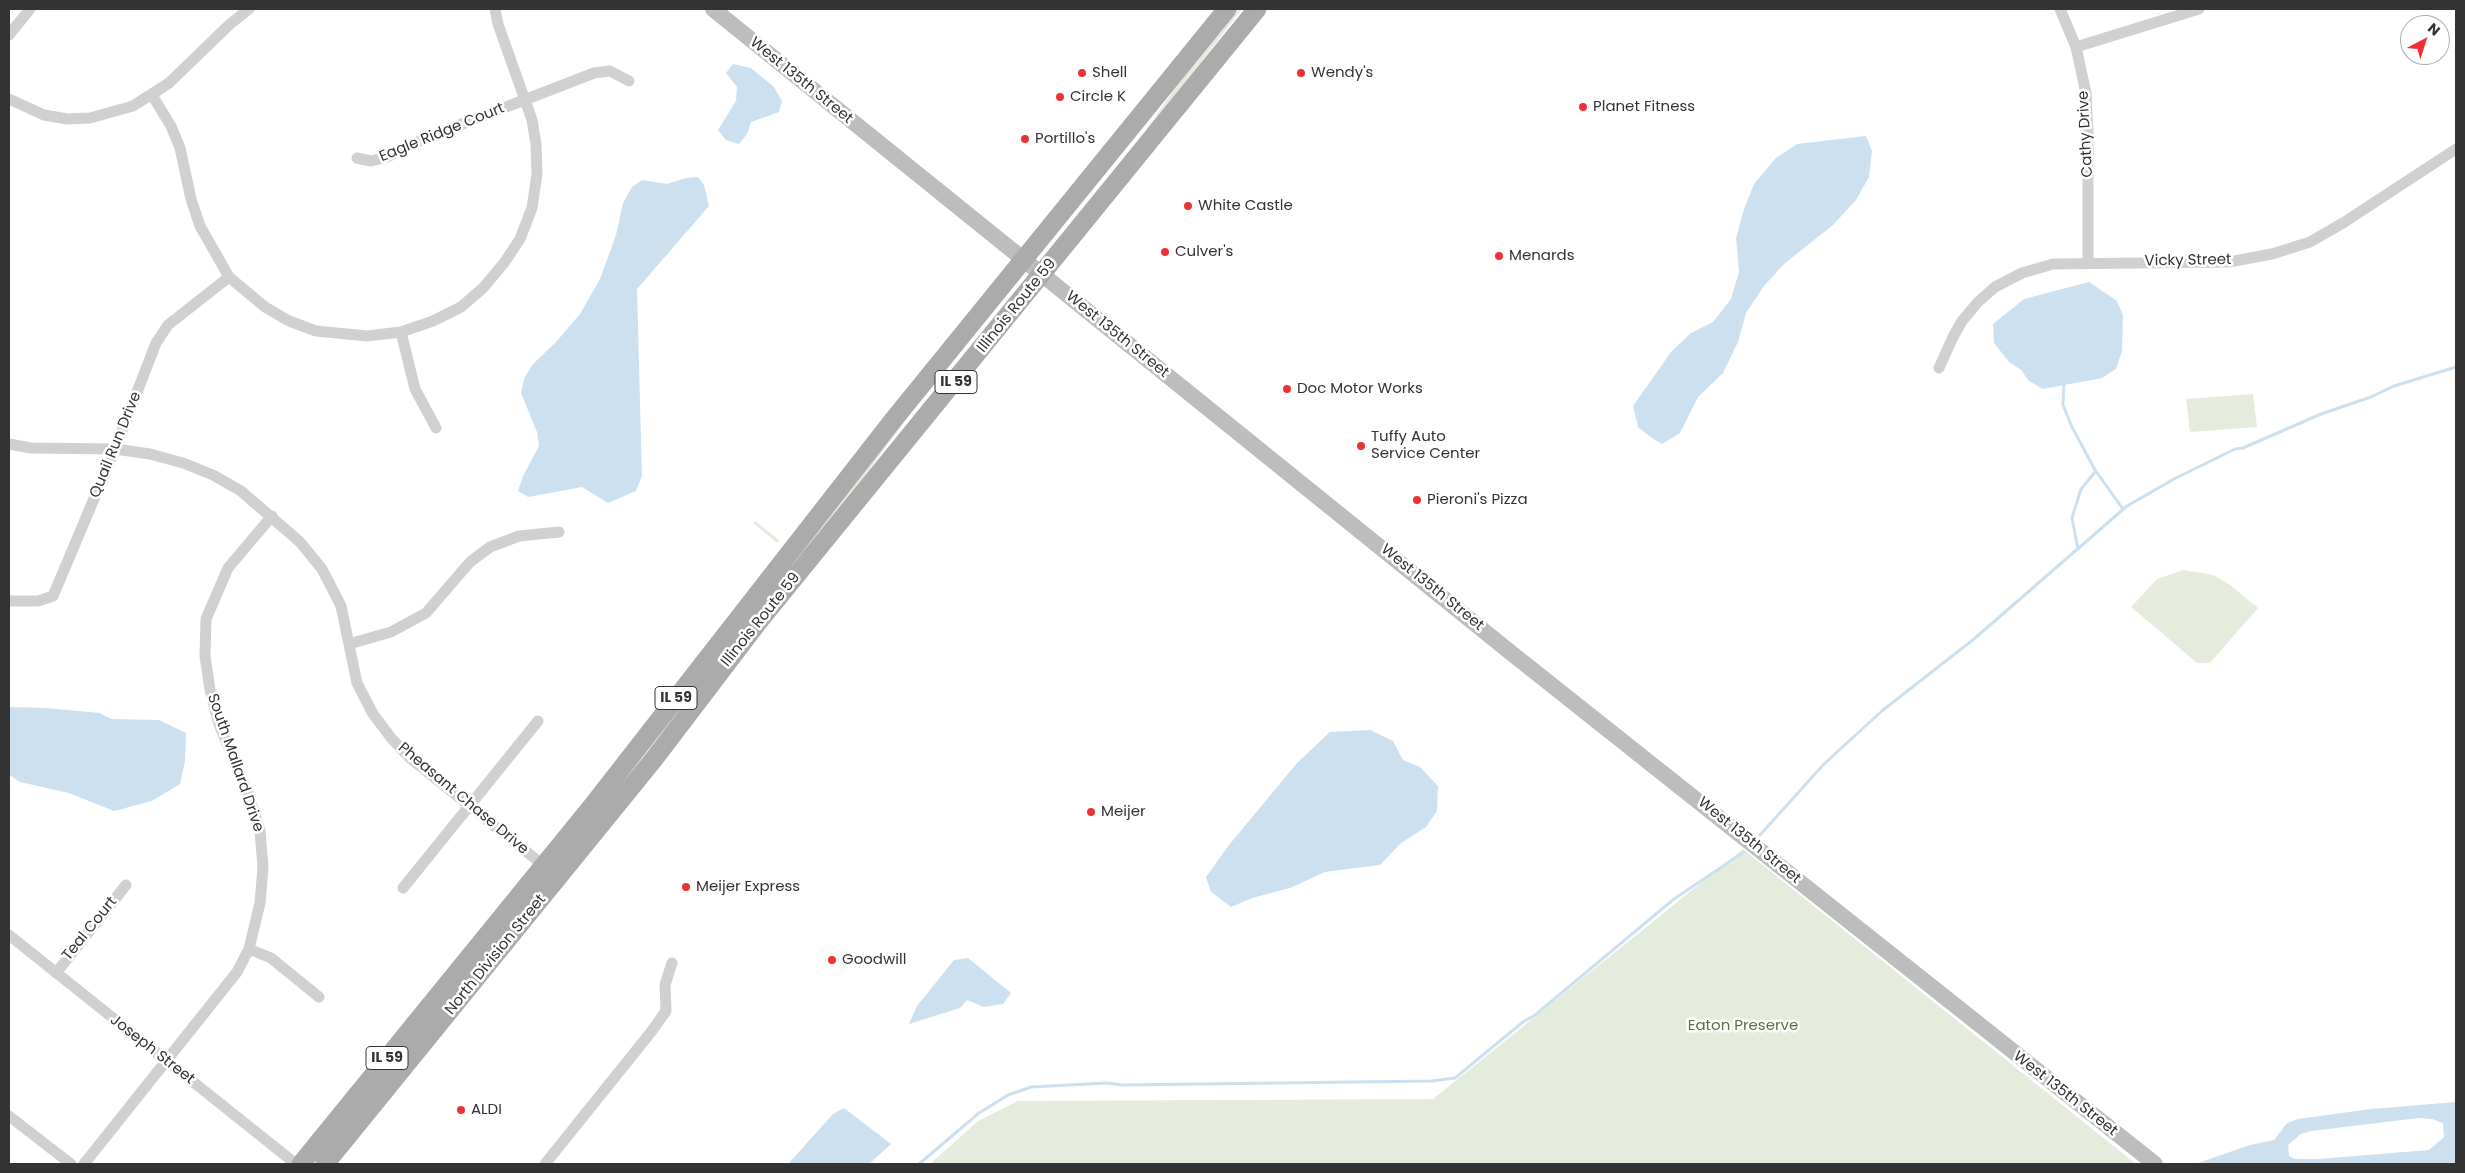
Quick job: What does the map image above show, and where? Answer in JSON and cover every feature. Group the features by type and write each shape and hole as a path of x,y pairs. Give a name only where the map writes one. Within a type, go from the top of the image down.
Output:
{"main road":[{"name":"Illinois Route 59","path":"639,747 793,548 1227,9"},
{"name":"Illinois Route 59","path":"664,744 787,586 1257,9"},
{"path":"787,586 793,548"},
{"name":"North Division Street","path":"301,1164 551,871 664,744"},
{"name":"North Division Street","path":"325,1164 551,871 639,747"}],"street":[{"path":"9,35 30,9"},
{"path":"9,99 44,115 67,119 90,118 114,113 152,95 249,9"},
{"path":"152,95 171,126 180,148 191,198 200,226 229,277 265,308 316,332 367,336 401,332 433,321 461,306 483,288 504,263 520,239 532,208 537,174 536,144 532,120 498,24 495,9"},
{"name":"West 135th Street","path":"713,9 1024,261 1938,994 2155,1164"},
{"name":"Cathy Drive","path":"2060,9 2076,47 2087,102 2088,262"},
{"path":"2076,47 2198,9"},
{"name":"Eagle Ridge Court","path":"357,158 371,161 386,157 426,138 594,73 610,71 628,81"},
{"name":"Vicky Street","path":"1939,368 1962,321 1995,287 2022,273 2053,264 2088,262 2229,262 2272,254 2310,242 2343,223 2456,149"},
{"name":"Quail Run Drive","path":"9,601 38,601 52,596 116,449 156,343 168,325 229,277"},
{"path":"401,332 415,389 436,428"},
{"name":"Pheasant Chase Drive","path":"9,444 31,448 116,449 150,454 183,463 212,475 241,491 300,542 322,569 341,606 357,683 373,714 392,739 410,758 551,871"},
{"name":"South Mallard Drive","path":"84,1164 238,972 249,949 260,903 263,867 260,830 248,792 219,724 210,690 205,656 206,619 228,568 272,516"},
{"path":"349,644 391,632 426,613 470,562 490,547 519,536 559,532"},
{"path":"403,888 538,721"},
{"name":"Teal Court","path":"56,973 126,885"},
{"name":"Joseph Street","path":"9,935 296,1164"},
{"path":"249,949 271,958 319,997"},
{"path":"545,1164 666,1011 665,985 672,964"},
{"path":"9,1116 71,1164"}],"green space":[{"path":"1235,9 1242,9 1148,131 1147,129 1192,63"},
{"path":"2253,394 2257,427 2190,432 2186,399"},
{"path":"919,402 831,522 800,558 800,554"},
{"path":"755,521 780,542 776,542 753,523"},
{"path":"2183,570 2213,575 2229,584 2258,608 2210,663 2197,663 2131,607 2157,579"},
{"name":"Eaton Preserve","path":"1743,849 2136,1164 930,1164 978,1121 1018,1101 1433,1099"}],"water":[{"path":"733,64 751,68 774,87 782,101 779,112 751,122 747,134 739,144 726,140 718,130 736,101 737,87 726,73"},
{"path":"1866,136 1872,151 1869,177 1856,200 1833,225 1784,264 1764,286 1746,313 1738,342 1723,373 1698,397 1680,433 1662,444 1649,436 1638,427 1633,406 1671,352 1691,333 1713,322 1731,299 1739,272 1736,238 1744,209 1754,184 1776,158 1797,144"},
{"path":"698,177 704,185 709,206 637,289 642,476 636,491 608,503 582,487 528,497 518,491 523,476 539,446 537,432 521,393 524,379 532,365 556,342 580,314 600,279 616,235 623,203 632,187 642,180 667,184 686,178"},
{"path":"2089,282 2117,301 2123,315 2122,351 2116,369 2102,378 2043,389 2029,381 2021,370 2009,362 1994,343 1993,324 2024,299"},
{"path":"9,707 100,713 111,719 159,720 186,733 185,761 180,784 152,801 114,811 69,793 20,782 9,775"},
{"path":"1370,730 1393,741 1403,760 1420,767 1438,786 1437,811 1426,827 1401,843 1380,865 1325,872 1290,888 1252,898 1231,907 1211,892 1206,877 1229,845 1297,763 1330,732"},
{"path":"968,958 1011,993 1003,1004 984,1007 967,1000 960,1008 909,1024 917,1006 954,960"},
{"path":"2456,1102 2456,1164 2195,1164 2250,1145 2274,1140 2287,1123 2298,1119 2371,1109","holes":["2419,1118 2432,1119 2443,1123 2444,1137 2429,1150 2318,1159 2295,1159 2289,1156 2288,1145 2301,1134 2311,1131"]},
{"path":"844,1108 891,1144 869,1164 788,1164 833,1114"}],"waterway":[{"path":"1760,835 1824,764 1883,710 1974,639 2127,506 2174,479 2235,449 2243,448 2321,414 2371,397 2394,386 2456,367"},
{"path":"2064,383 2063,405 2072,427 2095,470 2123,509"},
{"path":"2078,549 2072,518 2081,489 2096,471"},
{"path":"919,1164 979,1113 1008,1095 1031,1087 1107,1083 1123,1085 1432,1081 1455,1078 1523,1022 1535,1015 1674,899 1744,852"}],"place":[{"name":"Shell","path":"1082,73"},
{"name":"Wendy's","path":"1301,73"},
{"name":"Circle K","path":"1060,97"},
{"name":"Planet Fitness","path":"1583,107"},
{"name":"Portillo's","path":"1025,139"},
{"name":"White Castle","path":"1188,206"},
{"name":"Culver's","path":"1165,252"},
{"name":"Menards","path":"1499,256"},
{"name":"Doc Motor Works","path":"1287,389"},
{"name":"Tuffy Auto Service Center","path":"1361,446"},
{"name":"Pieroni's Pizza","path":"1417,500"},
{"name":"Meijer","path":"1091,812"},
{"name":"Meijer Express","path":"686,887"},
{"name":"Goodwill","path":"832,960"},
{"name":"ALDI","path":"461,1110"}]}
